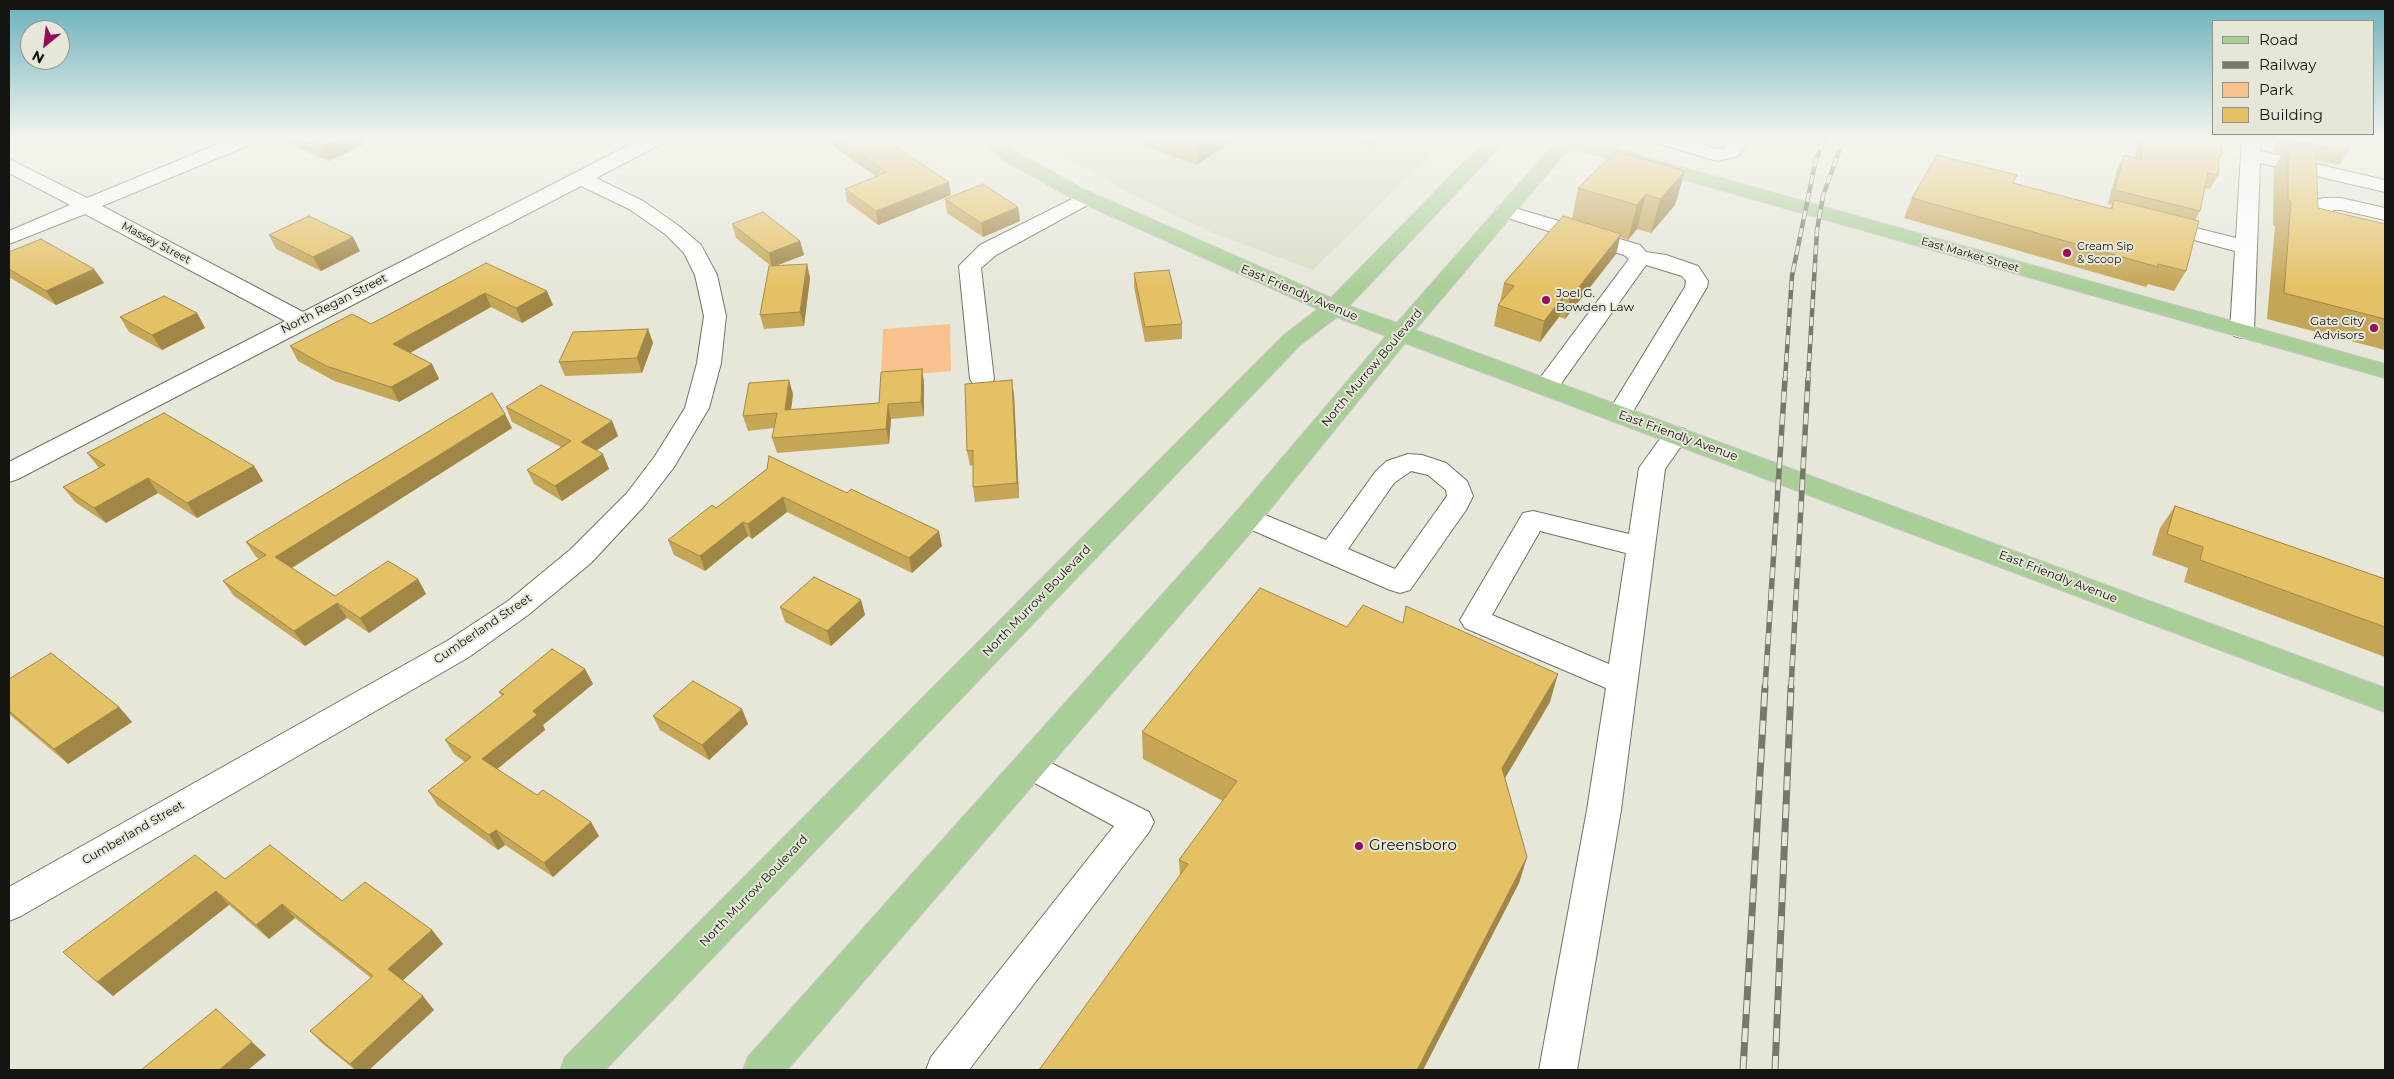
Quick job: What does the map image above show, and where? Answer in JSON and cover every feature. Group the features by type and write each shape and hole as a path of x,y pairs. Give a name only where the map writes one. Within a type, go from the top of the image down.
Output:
{"main road":[{"name":"East Friendly Avenue","path":"1067,187 1086,198 1334,308 1400,334 2385,700"},
{"name":"North Murrow Boulevard","path":"579,1070 1292,340 1334,308 1451,187"},
{"name":"North Murrow Boulevard","path":"762,1070 1032,766 1248,517 1525,187"},
{"name":"East Market Street","path":"1730,187 2385,371"}],"street":[{"name":"Massey Street","path":"52,187 302,320"},
{"path":"9,238 132,187"},
{"name":"North Regan Street","path":"9,472 302,320 565,187"},
{"name":"Cumberland Street","path":"9,904 458,649 526,602 581,556 636,499 665,461 696,408 710,363 714,316 706,275 693,250 672,230 636,205 599,187"},
{"path":"2242,331 2248,187"},
{"path":"982,379 970,282 970,266 988,250 1086,198"},
{"path":"2385,214 2341,204 2323,204 2322,216 2324,223 2337,230 2385,242"},
{"path":"1505,211 1632,250 1640,258 1658,260 1690,271 1697,281 1696,287 1619,414"},
{"path":"2140,220 2246,247"},
{"path":"1546,387 1640,258"},
{"path":"1558,1070 1604,810 1652,468 1676,435"},
{"path":"1248,517 1400,583 1457,504 1460,496 1458,487 1437,469 1422,463 1408,462 1396,467 1386,476 1331,553"},
{"path":"1622,682 1475,620 1533,520 1641,547"},
{"path":"945,1070 1137,822 1032,766"}],"shaded area":[{"path":"1119,187 1398,187 1313,270 1218,235"}],"green space":[{"path":"950,324 951,371 881,377 883,329"}],"building":[{"path":"849,187 936,187 876,211 845,189"},
{"path":"975,187 988,187 1018,207 981,223 945,199"},
{"path":"1670,187 1660,199 1646,194 1637,205 1578,188"},
{"path":"1918,187 2030,187 2112,209 2114,200 2199,221 2186,271 2158,264 2158,267 1912,198"},
{"path":"2116,187 2205,187 2200,211 2115,190"},
{"path":"2288,187 2317,187 2318,208 2385,224 2385,319 2284,293 2291,201 2288,201"},
{"path":"763,212 800,241 769,253 732,224"},
{"path":"309,216 353,237 313,257 269,235"},
{"path":"1563,216 1621,234 1570,298 1564,296 1544,321 1498,305 1514,286 1504,283"},
{"path":"41,239 94,269 46,291 9,269 9,252"},
{"path":"486,263 547,291 516,308 485,293 393,344 432,364 391,387 326,366 290,346 352,314 371,324"},
{"path":"807,264 800,312 760,315 769,266"},
{"path":"1169,270 1182,324 1145,327 1134,273"},
{"path":"164,296 197,313 152,335 120,317"},
{"path":"648,329 637,358 559,362 573,332"},
{"path":"922,369 921,402 888,404 886,429 772,438 777,413 743,416 749,383 789,380 785,410 879,403 881,372"},
{"path":"1012,380 1017,483 973,487 973,450 967,451 965,384"},
{"path":"541,385 612,421 581,442 603,454 555,486 527,470 571,441 506,407"},
{"path":"492,393 505,414 275,557 335,596 388,561 418,579 360,618 337,603 294,631 223,581 266,555 246,542"},
{"path":"164,413 254,466 187,503 148,478 94,508 63,487 105,465 87,453"},
{"path":"769,456 847,493 851,489 939,531 909,558 783,497 748,524 743,522 700,556 668,540 712,505 716,508 767,469"},
{"path":"2175,506 2385,579 2385,627 2200,560 2203,547 2167,534"},
{"path":"814,577 861,600 827,631 780,607"},
{"name":"Greensboro","path":"1260,588 1347,627 1363,605 1403,623 1406,606 1558,674 1502,768 1527,857 1417,1070 1039,1070 1188,864 1179,860 1237,781 1142,732"},
{"path":"552,649 585,669 533,711 537,715 482,759 537,795 543,790 591,822 544,863 496,830 489,835 428,791 471,757 445,740 504,694 499,692"},
{"path":"51,653 119,707 54,749 9,711 9,679"},
{"path":"693,681 742,709 702,745 653,716"},
{"path":"270,845 342,901 365,882 432,930 388,969 423,996 350,1064 310,1031 373,976 282,904 256,925 216,891 97,982 63,952 195,855 225,879"},
{"path":"216,1009 252,1042 219,1070 141,1070"}],"railway":[{"path":"1785,380 1792,276 1810,187"},
{"path":"1808,380 1817,230 1826,187"},
{"path":"1765,688 1785,379"},
{"path":"1791,688 1808,379"},
{"path":"1743,1070 1765,687"},
{"path":"1775,1070 1791,687"}],"place":[{"name":"Cream Sip & Scoop","path":"2067,253"},
{"name":"Joel G. Bowden Law","path":"1546,300"},
{"name":"Gate City Advisors","path":"2374,328"},
{"name":"Greensboro","path":"1359,846"}]}
